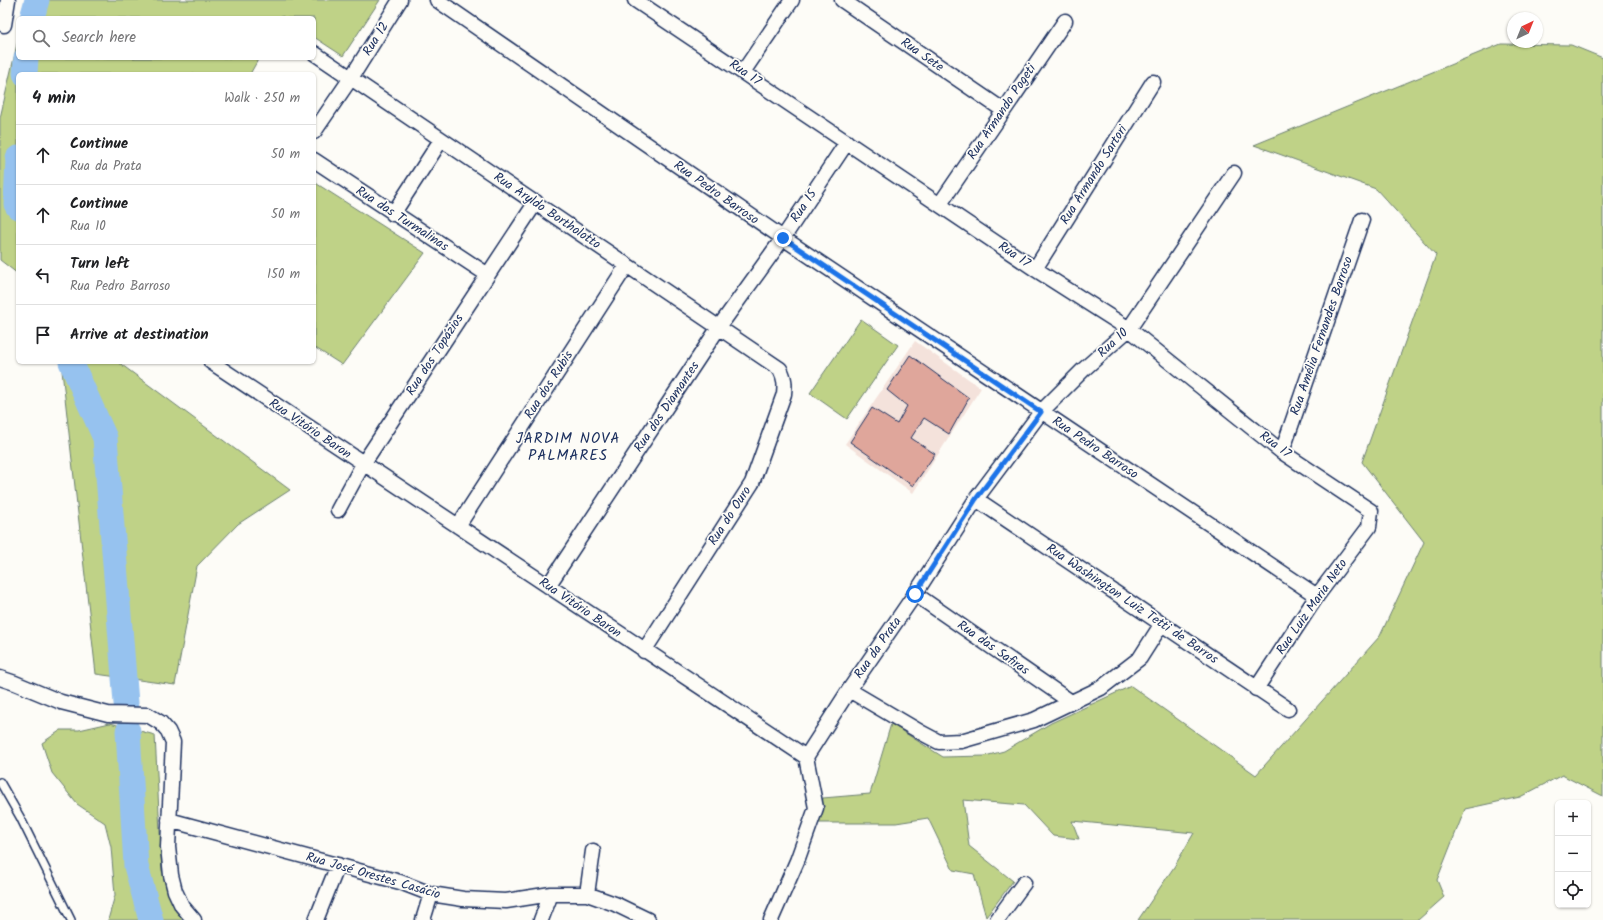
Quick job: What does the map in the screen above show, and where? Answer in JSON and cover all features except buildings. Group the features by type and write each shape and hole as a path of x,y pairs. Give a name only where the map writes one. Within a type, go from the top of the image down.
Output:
{"street":[{"path":"4,25 8,0"},
{"name":"Rua 12","path":"316,129 351,78 400,0"},
{"name":"Rua Pedro Barroso","path":"437,0 783,238 1317,596"},
{"name":"Rua 17","path":"635,0 653,5 743,72 1035,269 1129,329 1282,452 1371,511 1369,526"},
{"path":"743,72 792,0"},
{"name":"Rua Sete","path":"842,0 1003,110"},
{"name":"Rua Armando Pogeti","path":"940,204 1065,21"},
{"name":"Rua Aryldo Bortholotto","path":"316,54 441,140 536,202 780,369"},
{"name":"Rua Armando Sartori","path":"1035,269 1153,82"},
{"path":"393,214 441,140"},
{"name":"Rua 15","path":"719,327 783,238 847,142"},
{"name":"Rua das Turmalinas","path":"316,162 393,214 488,275"},
{"name":"Rua 10","path":"976,499 1041,412 1083,370 1129,329 1234,173"},
{"name":"Rua dos Topázios","path":"338,510 364,464 536,202"},
{"name":"Rua Amélia Fernandes Barroso","path":"1282,452 1362,220"},
{"name":"Rua dos Rubis","path":"458,526 627,265"},
{"name":"Rua dos Diamantes","path":"548,586 719,327"},
{"name":"Rua Vitório Baron","path":"214,364 644,651 806,757"},
{"name":"Rua do Ouro","path":"644,651 752,483 784,394 784,377 780,369"},
{"name":"Rua da Prata","path":"806,757 849,690 915,594 976,499"},
{"name":"Rua Washington Luiz Tetti de Barros","path":"976,499 1288,709"},
{"name":"Rua Luiz Maria Neto","path":"1256,688 1317,596 1369,526"},
{"name":"Rua das Safiras","path":"915,594 1071,702"},
{"path":"849,690 939,742 961,741 1034,720 1101,688 1140,658 1162,625"},
{"path":"0,678 61,702 108,714 148,716 161,723 168,731 172,742 168,847 171,875 175,891 182,906 194,920"},
{"path":"0,688 15,683"},
{"path":"771,920 797,861 816,808 806,757"},
{"name":"Rua José Orestes Casácio","path":"169,820 400,882 431,894 463,899 506,901 552,894 587,894 615,904 648,920"},
{"path":"587,894 593,851"},
{"path":"316,920 338,865"},
{"path":"998,920 1024,883"},
{"path":"423,920 431,894"},
{"path":"541,920 552,894"}],"lane":[{"path":"0,782 20,817 71,920"}],"shaded area":[{"path":"915,341 981,388 913,493 845,444"}],"green space":[{"path":"27,0 380,0 343,56 316,38 316,16 23,16"},
{"path":"1501,44 1507,44 1507,48 1543,48 1543,45 1571,45 1603,58 1603,796 1562,775 1520,797 1465,809 1437,880 1444,897 1418,920 1138,920 1174,867 1194,833 1072,821 1079,839 1053,836 1024,805 963,800 969,846 1013,881 986,917 974,874 953,870 928,818 896,823 819,823 823,798 870,794 891,724 943,757 985,756 1004,751 1051,723 1131,686 1256,775 1380,636 1424,542 1362,462 1436,255 1376,189 1254,145"},
{"path":"16,49 16,60 258,60 251,72 16,72 16,272 0,260 0,118"},
{"path":"316,183 425,253 342,365 316,348"},
{"path":"861,319 898,345 847,419 810,393"},
{"path":"61,364 121,364 290,490 238,524 197,566 175,685 96,674"},
{"path":"110,723 155,735 162,871 191,920 108,920 115,895 111,847 105,823 77,804 52,773 42,743 61,730 79,730"}],"waterway":[{"path":"33,16 37,0"},
{"path":"25,72 26,60"},
{"path":"72,364 105,438 126,703"},
{"path":"128,731 136,866 151,920"}],"district":[{"name":"JARDIM NOVA PALMARES","path":"568,448"}],"route":[{"path":"783,238 1041,412 976,499 915,594"}]}
